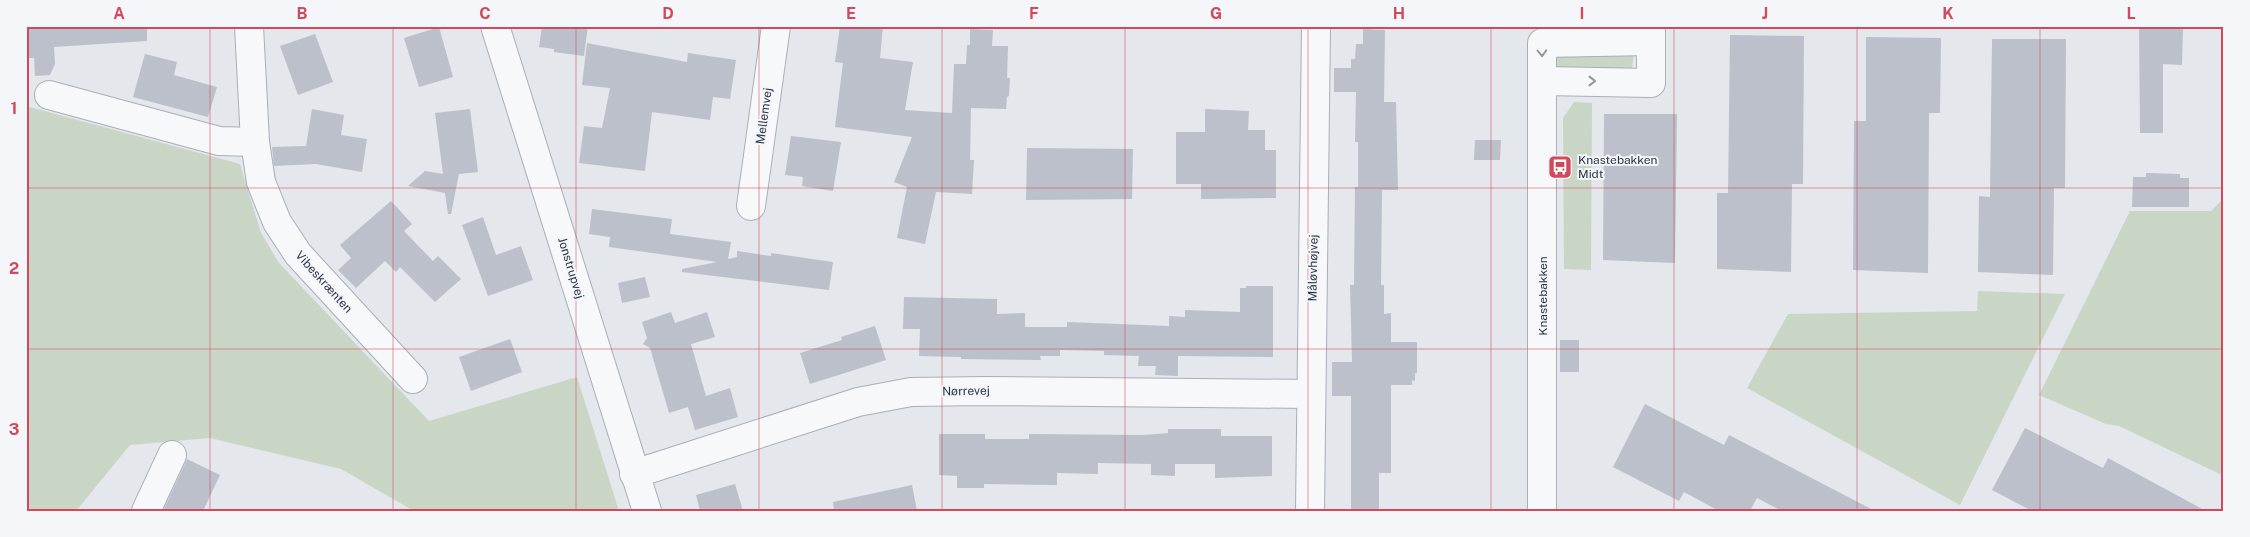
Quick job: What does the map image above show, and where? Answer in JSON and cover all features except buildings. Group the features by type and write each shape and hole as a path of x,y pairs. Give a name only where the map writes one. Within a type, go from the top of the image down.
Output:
{"street":[{"name":"Vibeskrænten","path":"249,26 255,142 261,182 277,222 298,254 413,379"},
{"name":"Jonstrupvej","path":"495,26 647,511"},
{"name":"Mellemvej","path":"751,206 776,26"},
{"name":"Måløvhøjvej","path":"1310,511 1316,26"},
{"name":"Knastebakken","path":"1542,511 1542,43 1651,34 1651,83 1543,81"},
{"path":"49,95 219,142 255,142"},
{"name":"Nørrevej","path":"634,474 858,402 911,392 1311,394"},
{"path":"146,511 172,455"}],"green space":[{"path":"1563,52 1634,54 1632,68 1624,74 1553,71 1554,57"},
{"path":"1574,102 1592,103 1591,270 1564,269 1563,118"},
{"path":"26,106 240,164 261,233 279,263 429,421 577,377 619,511 414,511 341,469 210,438 130,445 76,511 32,511 26,506"},
{"path":"2224,198 2224,476 2119,426 2106,424 2039,395 2130,211 2211,211"},
{"path":"1978,291 2065,294 1960,505 1747,388 1788,314 1977,311"}],"place":[{"name":"Knastebakken Midt","path":"1560,167"}]}
